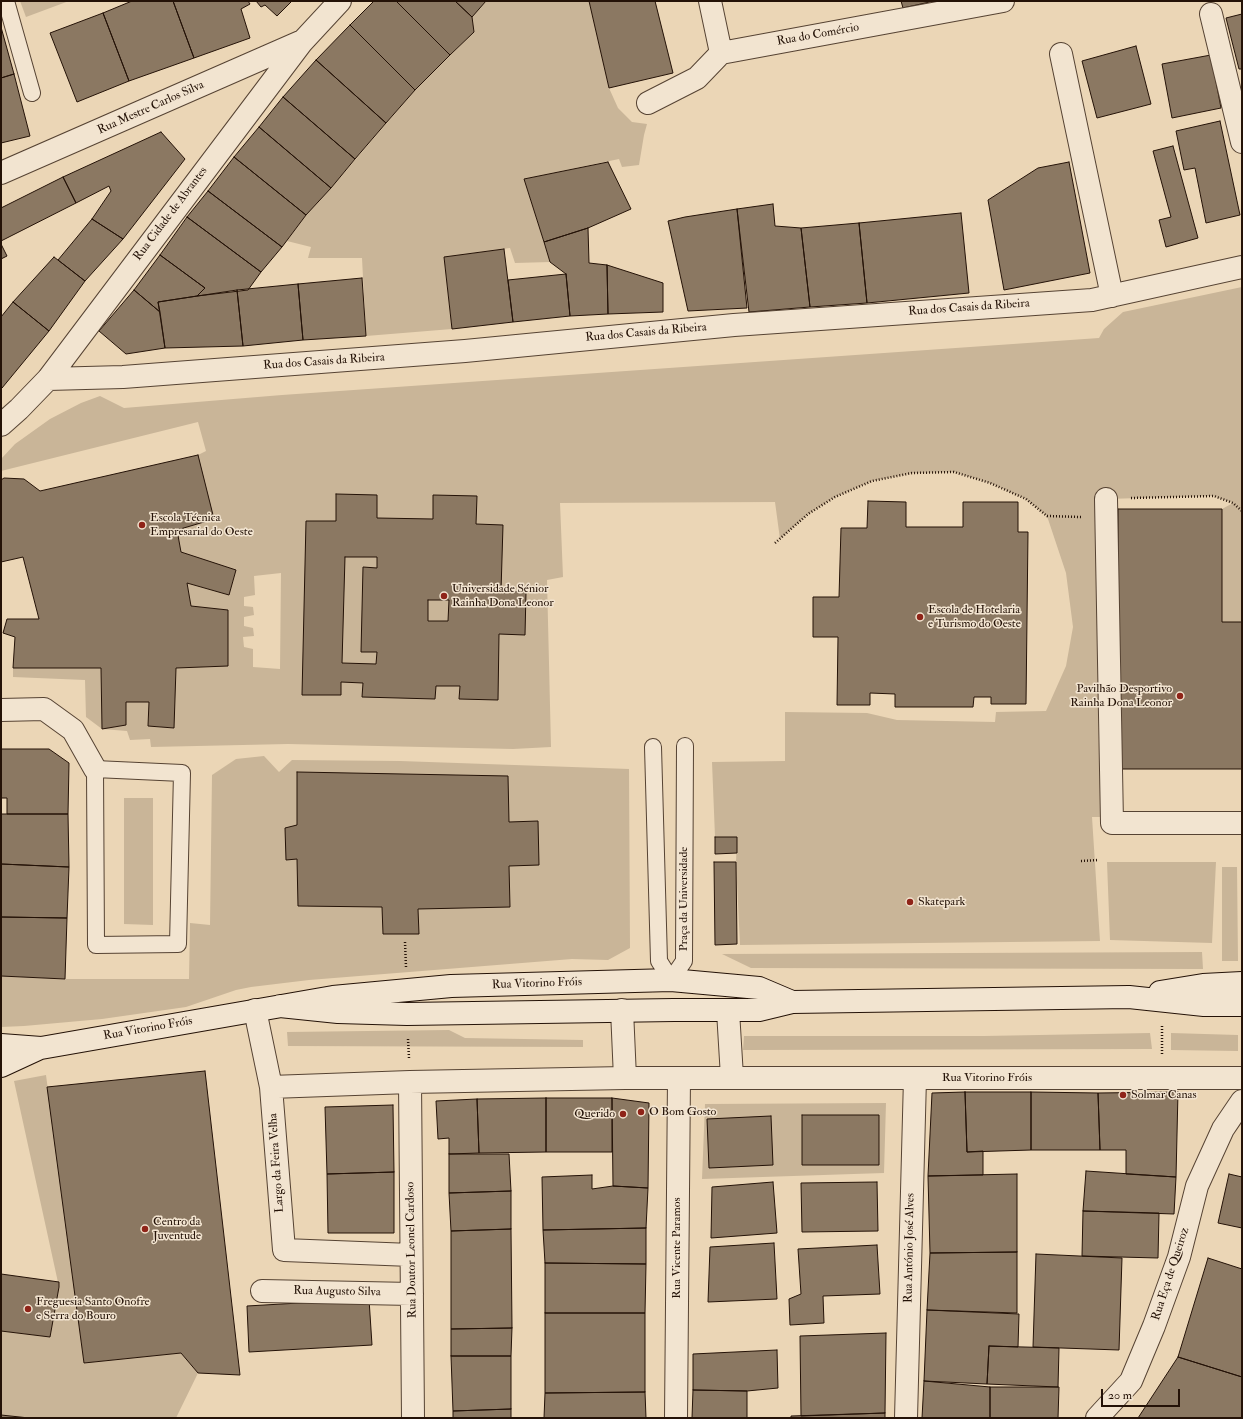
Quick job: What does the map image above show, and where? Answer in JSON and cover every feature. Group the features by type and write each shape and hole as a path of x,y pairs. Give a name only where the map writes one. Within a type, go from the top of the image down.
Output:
{"street":[{"name":"Rua Cidade de Abrantes","path":"1,425 48,379 302,42 340,1"},
{"path":"648,103 696,78 722,53 710,1"},
{"name":"Rua do Comércio","path":"722,53 1003,1"},
{"path":"1211,14 1242,142"},
{"name":"Rua Mestre Carlos Silva","path":"1,173 302,42"},
{"path":"1061,54 1112,296"},
{"name":"Rua dos Casais da Ribeira","path":"48,379 123,377 457,352 734,325 1092,300 1242,267"},
{"path":"1106,508 1112,823 1242,823"},
{"path":"1,710 44,709 73,730 95,769"},
{"path":"671,980 674,1010"},
{"name":"Rua Vitorino Fróis","path":"1,1066 41,1048 333,996 451,986 671,980 759,988 792,1002"},
{"name":"Rua Vitorino Fróis","path":"1129,997 1203,985 1242,984"},
{"name":"Rua Vitorino Fróis","path":"280,1006 338,1012 407,1014 622,1010 728,1011 759,1010 792,1002 1129,997 1204,1004 1242,1005"},
{"path":"255,1010 271,1087 409,1073"},
{"path":"622,1010 625,1078"},
{"path":"728,1011 732,1077"},
{"name":"Rua Vitorino Fróis","path":"1,1045 41,1048"},
{"name":"Rua Vitorino Fróis","path":"409,1073 625,1078 1242,1078"},
{"name":"Rua Doutor Leonel Cardoso","path":"409,1073 413,1418"},
{"name":"Rua Vicente Paramos","path":"676,1418 679,1078"},
{"name":"Rua António José Alves","path":"906,1418 915,1078"},
{"name":"Largo da Feira Velha","path":"271,1087 284,1250 411,1254"},
{"name":"Rua Eça de Queiroz","path":"1097,1418 1131,1381 1154,1326 1179,1257 1197,1186 1223,1129 1242,1101"},
{"name":"Rua Augusto Silva","path":"262,1291 412,1294"}],"lane":[{"path":"6,1 32,93"},
{"name":"Praça da Universidade","path":"671,980 684,961 685,746"},
{"path":"653,747 659,961 671,980"},
{"path":"95,769 182,773 178,944 96,945 95,769"}],"path":[{"path":"775,543 808,514 835,497 872,481 912,473 954,472 990,483 1026,499 1047,516 1214,496 1233,503 1242,511"},
{"path":"1081,861 1099,860"},
{"path":"405,942 406,968"},
{"path":"1162,1026 1162,1055"},
{"path":"408,1038 409,1073"}],"shaded area":[{"path":"20,1 69,1 26,17"},
{"path":"486,1 589,1 609,88 618,108 632,122 647,124 639,165 622,167 619,159 524,179 550,262 515,263 510,248 444,257 452,329 366,336 362,258 308,258 311,247 287,241 306,215 415,90 474,32 472,17"},
{"path":"1242,287 1242,622 1222,622 1222,509 1233,503 1213,496 1106,499 1098,711 1101,817 1092,817 1100,941 740,945 736,862 737,837 715,837 712,762 785,761 785,712 867,713 897,720 995,722 996,712 1046,711 1066,666 1073,627 1066,573 1047,516 1026,499 990,483 954,472 912,473 872,481 835,497 808,514 780,539 775,502 560,503 563,577 547,580 551,747 513,749 288,744 151,747 150,739 130,740 127,731 102,729 126,725 126,702 149,702 148,726 173,728 176,668 228,666 228,610 191,606 187,583 229,595 236,571 181,552 177,530 198,455 206,451 198,422 1,471 1,459 15,444 50,419 81,403 100,396 124,408 282,395 1099,338 1104,329 1123,312","holes":["281,573 280,669 253,667 253,649 244,647 243,637 254,636 253,628 244,626 244,617 254,615 253,607 244,606 244,597 255,595 254,576"]},
{"path":"13,668 101,668 102,729 86,717 85,680 13,677"},
{"path":"264,756 279,772 292,760 400,761 629,769 630,948 608,960 572,959 309,980 236,990 186,1007 102,1019 1,1027 1,976 65,979 189,979 190,923 210,925 212,775 236,759"},
{"path":"124,798 153,798 153,925 124,924"},
{"path":"1107,862 1216,862 1212,943 1110,940"},
{"path":"1222,867 1237,867 1238,961 1222,961"},
{"path":"1202,952 1203,969 751,968 722,954"},
{"path":"449,1030 465,1038 583,1040 583,1047 288,1046 287,1032"},
{"path":"1150,1033 1152,1049 743,1050 744,1036 984,1036"},
{"path":"1171,1033 1238,1035 1238,1051 1171,1050"},
{"path":"46,1075 84,1363 181,1353 198,1373 176,1418 29,1418 1,1415 1,1331 50,1337 59,1287 14,1081"},
{"path":"886,1103 884,1173 702,1179 705,1104"}],"building":[{"path":"132,1 173,1 194,58 129,81 103,13"},
{"path":"173,1 248,1 250,4 241,9 250,38 194,58"},
{"path":"256,1 292,1 277,16 265,5 261,7"},
{"path":"374,1 396,1 450,55 415,90 350,25"},
{"path":"396,1 455,1 472,17 474,32 450,55"},
{"path":"455,1 486,1 472,17"},
{"path":"589,1 655,1 673,73 609,88"},
{"path":"901,1 934,1 903,8"},
{"path":"103,13 129,81 77,102 50,33"},
{"path":"1242,14 1242,69 1239,69 1226,18"},
{"path":"350,25 415,90 386,123 316,60"},
{"path":"1,27 14,74 1,78"},
{"path":"1136,46 1151,104 1097,118 1082,61"},
{"path":"1211,55 1221,108 1172,118 1162,64"},
{"path":"316,60 386,123 355,159 283,97"},
{"path":"14,74 30,136 1,143 1,78"},
{"path":"283,97 355,159 331,188 259,127"},
{"path":"1220,121 1240,215 1206,223 1195,168 1184,170 1176,131"},
{"path":"259,127 331,188 306,215 234,157"},
{"path":"161,132 185,159 123,239 92,219 111,191 109,186 76,203 63,177"},
{"path":"1173,146 1198,238 1166,247 1159,220 1171,217 1153,151"},
{"path":"234,157 306,215 282,247 208,191"},
{"path":"608,162 631,209 588,228 544,242 524,179"},
{"path":"1069,162 1090,273 1004,290 988,200 1038,168"},
{"path":"63,177 76,203 1,241 1,208"},
{"path":"208,191 282,247 261,272 187,217"},
{"path":"773,204 775,226 801,228 810,307 749,312 737,209"},
{"path":"737,209 747,308 688,311 668,221"},
{"path":"961,213 969,293 867,303 859,223"},
{"path":"187,217 261,272 248,290 197,296 205,288 160,255"},
{"path":"92,219 123,239 85,281 58,260"},
{"path":"859,223 867,303 810,307 801,228"},
{"path":"588,228 589,263 607,265 608,314 570,316 566,274 550,262 544,242"},
{"path":"1,244 7,256 1,259"},
{"path":"504,249 513,322 452,329 444,257"},
{"path":"160,255 205,288 197,296 158,302 160,312 134,290"},
{"path":"54,257 85,281 49,331 13,302"},
{"path":"607,265 663,283 663,312 608,314"},
{"path":"566,274 570,316 513,322 508,280"},
{"path":"362,278 366,336 303,340 298,284"},
{"path":"298,284 303,340 243,346 237,290"},
{"path":"134,290 160,312 165,348 126,354 99,331"},
{"path":"237,290 243,346 165,348 158,302"},
{"path":"13,302 49,331 2,388 1,317"},
{"path":"198,455 214,519 177,530 181,552 236,570 229,595 187,583 191,606 228,610 228,666 176,668 174,728 148,726 149,702 126,702 126,725 102,729 101,668 13,668 15,637 3,633 7,619 39,619 23,557 1,562 1,480 4,478 24,479 40,491"},
{"name":"Universidade Sénior Rainha Dona Leonor","path":"336,494 377,495 377,518 433,519 433,495 477,496 476,524 503,525 501,591 526,592 525,635 499,634 498,700 459,699 460,686 436,686 435,699 362,697 363,683 341,682 341,695 302,695 306,521 336,521","holes":["345,557 377,557 377,568 363,567 361,652 377,652 376,664 342,663","428,600 449,600 448,621 428,621"]},
{"name":"Escola de Hotelaria e Turismo do Oeste","path":"868,501 906,502 906,527 963,527 963,502 1018,502 1018,532 1028,532 1026,704 991,704 991,697 974,697 973,707 895,707 895,694 870,693 870,705 837,705 838,637 813,637 813,597 839,597 841,528 867,528"},
{"name":"Pavilhão Desportivo Rainha Dona Leonor","path":"1118,509 1222,509 1222,622 1242,622 1242,769 1118,769"},
{"path":"1,749 49,749 69,763 68,814 7,814 7,798 1,798"},
{"path":"297,772 508,776 509,822 538,821 539,865 509,866 510,907 418,909 419,934 383,934 382,907 298,906 297,859 286,860 285,828 297,825"},
{"path":"1,814 68,814 69,867 1,864"},
{"path":"715,837 737,837 737,853 715,854"},
{"path":"714,862 736,862 737,944 715,945"},
{"path":"1,864 69,867 67,918 1,917"},
{"path":"1,917 67,918 65,979 1,976"},
{"name":"Centro da Juventude","path":"205,1071 240,1375 198,1373 181,1353 84,1363 47,1087"},
{"path":"965,1092 1031,1092 1031,1150 967,1152"},
{"path":"965,1092 967,1152 983,1151 983,1175 928,1176 932,1093"},
{"path":"1031,1092 1098,1093 1100,1150 1031,1150"},
{"path":"1178,1092 1176,1177 1126,1174 1126,1150 1100,1150 1098,1093"},
{"path":"546,1098 612,1098 612,1152 546,1152"},
{"path":"546,1098 546,1152 479,1153 477,1099"},
{"path":"612,1098 649,1103 648,1188 613,1186"},
{"path":"477,1099 479,1153 449,1154 449,1138 438,1139 436,1101"},
{"path":"393,1105 394,1172 327,1174 325,1107"},
{"path":"802,1115 879,1115 879,1165 802,1165"},
{"path":"771,1116 773,1165 709,1168 707,1119"},
{"path":"449,1154 509,1154 511,1191 449,1193"},
{"path":"1086,1171 1176,1177 1174,1214 1083,1211"},
{"path":"394,1172 394,1233 328,1233 327,1174"},
{"path":"1017,1174 1017,1252 930,1253 928,1176"},
{"path":"1229,1174 1242,1177 1242,1228 1218,1223"},
{"path":"592,1175 592,1189 613,1186 648,1188 646,1228 543,1230 542,1177"},
{"path":"773,1182 777,1233 711,1238 712,1187"},
{"path":"877,1182 878,1231 802,1232 801,1183"},
{"path":"511,1191 511,1229 451,1231 449,1193"},
{"path":"1083,1211 1159,1213 1158,1258 1082,1256"},
{"path":"646,1228 646,1264 545,1263 543,1230"},
{"path":"511,1229 512,1328 451,1329 451,1231"},
{"path":"774,1243 777,1299 708,1302 710,1247"},
{"path":"877,1245 880,1294 823,1296 824,1323 790,1325 789,1299 801,1294 798,1249"},
{"path":"1017,1252 1017,1313 927,1310 930,1253"},
{"path":"1036,1254 1122,1258 1119,1350 1033,1347"},
{"path":"1208,1258 1242,1269 1242,1377 1178,1357"},
{"path":"545,1263 646,1264 645,1313 545,1313"},
{"name":"Freguesia Santo Onofre e Serra do Bouro","path":"1,1274 59,1282 50,1337 1,1331"},
{"path":"369,1299 372,1345 249,1352 247,1306"},
{"path":"927,1310 1019,1314 1018,1347 989,1346 987,1384 924,1381"},
{"path":"545,1313 645,1313 645,1392 545,1393"},
{"path":"512,1328 511,1356 451,1356 451,1329"},
{"path":"886,1333 885,1413 801,1416 800,1336"},
{"path":"989,1346 1059,1348 1058,1387 987,1384"},
{"path":"777,1350 778,1388 747,1391 693,1390 693,1354"},
{"path":"451,1356 511,1356 511,1409 453,1411"},
{"path":"1178,1357 1242,1377 1242,1418 1138,1418"},
{"path":"924,1381 990,1387 990,1418 922,1418"},
{"path":"990,1387 1059,1387 1058,1418 990,1418"},
{"path":"693,1390 747,1391 747,1418 692,1418"},
{"path":"645,1392 646,1418 544,1418 545,1393"},
{"path":"511,1409 511,1418 453,1418 453,1411"},
{"path":"885,1413 885,1418 791,1418 791,1416"},
{"path":"1,1415 29,1418 1,1418"}],"place":[{"name":"Escola Técnica Empresarial do Oeste","path":"142,525"},
{"name":"Universidade Sénior Rainha Dona Leonor","path":"444,596"},
{"name":"Escola de Hotelaria e Turismo do Oeste","path":"920,617"},
{"name":"Pavilhão Desportivo Rainha Dona Leonor","path":"1180,696"},
{"name":"Skatepark","path":"910,902"},
{"name":"Solmar Canas","path":"1123,1095"},
{"name":"O Bom Gosto","path":"641,1112"},
{"name":"Querido","path":"623,1114"},
{"name":"Centro da Juventude","path":"145,1229"},
{"name":"Freguesia Santo Onofre e Serra do Bouro","path":"28,1309"}]}
